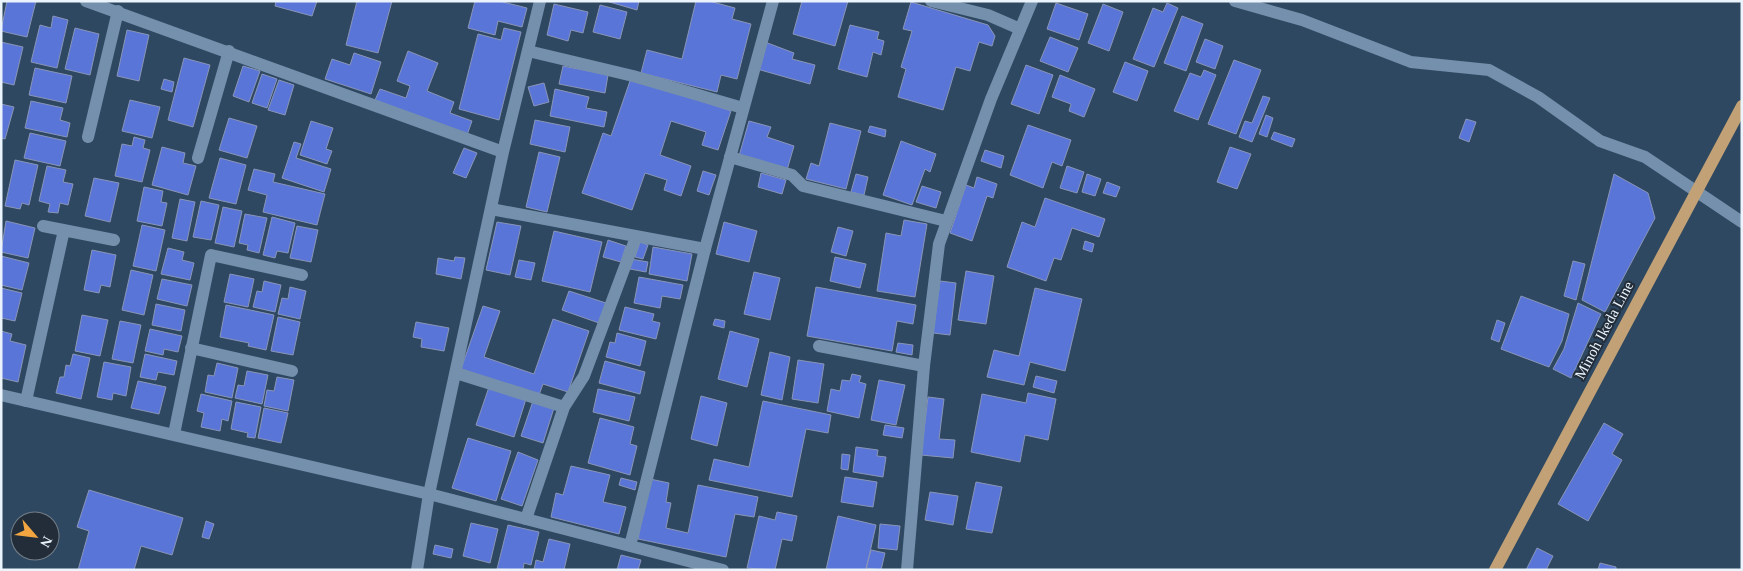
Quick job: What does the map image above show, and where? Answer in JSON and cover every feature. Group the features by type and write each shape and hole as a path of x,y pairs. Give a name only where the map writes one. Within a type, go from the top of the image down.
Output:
{"main road":[{"name":"Minoh Ikeda Line","path":"1495,570 1742,106"}],"street":[{"path":"86,1 229,51 503,152"},
{"path":"417,570 429,494 503,152 540,1"},
{"path":"630,546 705,249 773,1"},
{"path":"931,1 988,15 1020,30"},
{"path":"907,570 924,366 939,244 991,99 1032,1"},
{"path":"1236,1 1302,20 1411,62 1489,70 1538,97 1600,141 1645,157 1697,190 1742,222"},
{"path":"88,137 118,11"},
{"path":"198,158 229,51"},
{"path":"528,51 632,76 743,108"},
{"path":"730,157 792,175 803,186 946,221"},
{"path":"491,210 705,249"},
{"path":"43,226 114,240"},
{"path":"26,401 64,230"},
{"path":"526,519 564,407 584,376 636,236"},
{"path":"174,434 211,255 302,275"},
{"path":"819,346 924,366"},
{"path":"191,348 292,371"},
{"path":"456,373 564,407"},
{"path":"1,395 429,494 723,570"}],"building":[{"path":"7,1 36,1 27,37 1,31"},
{"path":"276,1 317,1 312,16 275,6"},
{"path":"357,1 392,1 378,53 346,45"},
{"path":"475,1 499,1 527,8 522,27 498,21 495,35 468,28"},
{"path":"606,1 639,1 637,10"},
{"path":"696,1 709,1 735,8 732,19 751,24 737,79 721,75 717,92 641,73 647,50 682,59"},
{"path":"802,1 848,1 835,46 793,34"},
{"path":"911,2 988,25 995,36 992,46 979,42 970,71 956,67 943,110 898,97 906,69 901,67 912,31 903,29"},
{"path":"1056,3 1088,14 1079,40 1047,29"},
{"path":"1167,3 1178,8 1154,67 1133,59 1153,8 1163,12"},
{"path":"554,4 588,12 583,33 571,30 568,41 547,35"},
{"path":"1103,4 1123,12 1109,51 1088,43"},
{"path":"600,5 627,12 620,39 593,32"},
{"path":"53,16 68,20 57,68 31,62 40,25 51,28"},
{"path":"1182,16 1203,24 1186,71 1164,63"},
{"path":"850,25 879,32 877,39 884,41 881,55 873,52 867,77 838,69"},
{"path":"75,28 99,34 90,75 65,69"},
{"path":"504,28 521,32 499,120 459,109 478,34 501,40"},
{"path":"127,30 149,35 139,81 117,76"},
{"path":"1050,37 1078,48 1068,72 1040,61"},
{"path":"1205,39 1223,46 1215,69 1196,62"},
{"path":"1,42 23,47 14,85 1,82"},
{"path":"765,42 794,53 792,59 815,65 810,84 757,69"},
{"path":"408,51 438,63 427,91 454,102 450,113 472,121 467,135 375,100 380,89 406,98 410,86 397,81"},
{"path":"354,53 381,62 371,94 325,79 332,59 350,65"},
{"path":"184,58 210,65 193,127 168,120"},
{"path":"1234,60 1261,70 1236,134 1208,124"},
{"path":"1125,62 1148,71 1137,101 1113,92"},
{"path":"1026,65 1053,75 1039,114 1011,104"},
{"path":"243,66 260,71 249,102 233,96"},
{"path":"563,66 608,75 605,93 559,84"},
{"path":"35,68 72,76 66,103 29,95"},
{"path":"1204,70 1216,75 1198,120 1174,111 1190,73 1201,77"},
{"path":"262,74 277,79 267,108 252,103"},
{"path":"1060,75 1095,89 1084,117 1069,111 1071,104 1052,97"},
{"path":"631,78 731,111 718,150 702,145 706,132 671,121 660,155 691,166 681,196 664,190 667,180 645,173 632,210 582,193 603,133 611,136"},
{"path":"164,79 174,82 172,92 161,89"},
{"path":"279,80 294,85 285,115 268,110"},
{"path":"544,83 549,102 534,106 528,87"},
{"path":"555,89 589,97 586,108 607,112 604,127 550,116"},
{"path":"1263,96 1270,98 1252,142 1239,137 1245,121 1252,123"},
{"path":"130,100 160,107 152,138 122,131"},
{"path":"31,101 63,108 60,120 70,123 67,137 25,128"},
{"path":"1,104 14,107 5,139 1,138"},
{"path":"1266,115 1273,118 1267,137 1259,134"},
{"path":"229,118 257,126 247,158 219,150"},
{"path":"1466,119 1476,122 1469,142 1459,138"},
{"path":"535,120 570,127 565,152 530,144"},
{"path":"311,121 333,128 326,149 332,151 327,164 300,155"},
{"path":"749,121 771,127 767,137 794,146 787,170 739,156"},
{"path":"830,123 861,131 846,189 806,179 811,163 819,166"},
{"path":"1028,125 1071,140 1062,166 1052,162 1043,188 1010,175"},
{"path":"870,126 886,130 885,137 868,132"},
{"path":"1274,132 1295,139 1292,147 1271,139"},
{"path":"30,133 66,141 60,166 24,158"},
{"path":"134,137 145,140 143,148 150,150 142,182 115,176 122,144 132,146"},
{"path":"901,141 936,154 930,172 925,169 912,205 883,195"},
{"path":"294,142 301,144 296,158 331,169 324,192 282,178"},
{"path":"162,147 185,153 183,163 196,166 188,195 152,185"},
{"path":"1230,147 1251,154 1237,189 1217,182"},
{"path":"464,148 477,153 466,178 453,173"},
{"path":"985,150 1004,156 1001,168 981,161"},
{"path":"539,152 560,157 547,212 526,207"},
{"path":"220,158 246,165 236,204 209,198"},
{"path":"15,160 38,165 29,205 22,203 20,209 5,206"},
{"path":"47,166 66,170 63,182 73,184 68,205 60,203 58,213 48,212 50,204 39,201"},
{"path":"1067,166 1084,172 1077,193 1060,188"},
{"path":"254,169 275,174 273,182 325,194 317,225 263,212 267,195 248,190"},
{"path":"703,171 716,175 709,195 697,191"},
{"path":"761,173 786,180 782,194 758,187"},
{"path":"856,174 868,177 864,195 851,192"},
{"path":"1087,174 1101,179 1095,196 1082,192"},
{"path":"1614,174 1648,193 1655,218 1605,312 1582,300"},
{"path":"977,177 997,184 993,198 987,196 972,241 950,233 966,185 974,188"},
{"path":"94,178 119,183 110,222 85,216"},
{"path":"1107,182 1120,187 1116,197 1103,193"},
{"path":"922,186 941,192 936,208 916,202"},
{"path":"144,187 163,191 161,202 167,203 162,226 137,221"},
{"path":"1045,198 1105,219 1099,237 1072,228 1061,260 1054,258 1046,281 1007,267 1022,222 1035,227"},
{"path":"180,199 195,202 187,241 172,238"},
{"path":"201,201 219,205 211,240 193,237"},
{"path":"223,207 242,211 234,247 215,243"},
{"path":"245,214 267,218 259,253 247,250 248,245 239,243"},
{"path":"272,217 295,223 288,253 277,251 275,258 263,255"},
{"path":"904,220 927,224 915,297 877,291 886,233 901,236"},
{"path":"6,221 35,228 28,258 1,252"},
{"path":"497,222 521,226 510,275 486,270"},
{"path":"724,222 757,231 749,262 716,254"},
{"path":"142,225 165,230 156,271 133,266"},
{"path":"297,226 318,230 311,262 290,258"},
{"path":"838,227 853,231 846,256 831,252"},
{"path":"554,231 602,242 590,292 542,281"},
{"path":"608,240 626,246 621,262 603,257"},
{"path":"1085,241 1094,244 1092,252 1083,249"},
{"path":"640,242 648,245 643,259 635,257"},
{"path":"653,247 692,254 687,281 649,274"},
{"path":"168,248 184,252 182,260 194,263 190,280 161,274"},
{"path":"92,250 116,255 110,287 101,285 99,293 84,290"},
{"path":"1,256 29,263 22,290 1,285"},
{"path":"455,257 465,258 461,279 436,274 438,258 454,261"},
{"path":"835,257 866,264 860,288 830,281"},
{"path":"631,259 648,262 646,272 630,269"},
{"path":"519,260 535,263 531,280 515,277"},
{"path":"1573,261 1585,264 1576,300 1564,296"},
{"path":"131,270 153,275 144,315 122,310"},
{"path":"966,271 994,276 986,324 958,320"},
{"path":"754,272 780,278 770,320 744,314"},
{"path":"230,274 254,279 248,307 224,302"},
{"path":"639,277 683,285 680,299 662,296 660,308 634,303"},
{"path":"162,279 192,285 187,306 157,299"},
{"path":"264,281 281,285 275,312 253,307 257,291 262,292"},
{"path":"940,281 956,283 950,335 933,333"},
{"path":"290,287 306,291 300,319 278,314 282,298 288,299"},
{"path":"816,287 916,305 913,324 897,321 892,351 807,336"},
{"path":"1,288 22,293 15,321 1,318"},
{"path":"1035,288 1082,299 1065,371 1030,362 1024,385 987,377 994,350 1019,356"},
{"path":"569,291 606,303 599,323 562,310"},
{"path":"1521,296 1569,314 1562,341 1549,367 1501,349"},
{"path":"1578,303 1601,314 1571,378 1553,369 1564,349"},
{"path":"156,304 185,310 181,331 152,325"},
{"path":"226,305 274,315 266,350 248,346 249,343 220,337"},
{"path":"483,306 500,311 484,357 534,374 553,319 589,331 568,392 543,384 539,395 461,369"},
{"path":"625,307 654,314 652,321 660,323 656,339 619,330"},
{"path":"82,315 108,320 100,356 75,351"},
{"path":"278,317 300,322 293,355 271,351"},
{"path":"715,319 725,321 724,328 713,325"},
{"path":"1497,320 1505,323 1499,342 1491,339"},
{"path":"120,321 141,325 133,363 112,359"},
{"path":"416,322 449,328 444,351 421,347 422,339 413,337"},
{"path":"150,329 182,336 178,352 164,349 163,355 145,351"},
{"path":"1,331 12,334 10,341 26,345 18,382 1,378"},
{"path":"730,331 759,339 747,387 718,379"},
{"path":"617,333 646,341 640,366 606,357 610,342 615,343"},
{"path":"898,343 913,345 912,355 896,352"},
{"path":"770,352 790,357 782,400 761,395"},
{"path":"73,354 90,358 81,399 56,393 60,377 64,377 66,365 70,366"},
{"path":"145,354 177,361 174,375 158,372 156,380 140,377"},
{"path":"798,360 824,364 818,403 792,399"},
{"path":"605,361 645,372 640,394 599,383"},
{"path":"104,362 131,367 126,396 113,393 112,400 97,397"},
{"path":"217,363 238,368 232,398 205,392 208,375 214,376"},
{"path":"247,371 268,375 262,404 235,398 238,385 244,386"},
{"path":"852,374 861,376 859,382 866,384 859,418 827,411 831,389 840,391 842,380 850,381"},
{"path":"1036,376 1057,381 1054,393 1033,387"},
{"path":"277,377 294,380 288,411 264,406 267,390 274,391"},
{"path":"879,380 905,385 896,425 871,420"},
{"path":"138,381 166,387 159,414 131,408"},
{"path":"489,387 526,399 514,437 476,425"},
{"path":"598,389 635,397 629,421 593,412"},
{"path":"1028,393 1056,399 1048,440 1025,435 1020,462 971,452 982,394 1026,403"},
{"path":"201,394 232,401 228,421 222,419 220,431 201,427 204,413 197,411"},
{"path":"701,396 727,403 717,446 691,439"},
{"path":"928,397 944,399 939,439 955,440 953,458 921,455"},
{"path":"533,401 554,408 543,443 521,436"},
{"path":"763,401 831,415 828,433 806,429 792,497 709,480 714,459 749,467"},
{"path":"236,402 261,407 255,438 247,437 248,433 231,429"},
{"path":"264,408 288,413 281,443 258,438"},
{"path":"600,418 634,427 630,444 637,446 630,475 588,463"},
{"path":"1604,423 1623,434 1612,454 1622,460 1588,521 1558,504"},
{"path":"885,425 904,428 902,438 883,435"},
{"path":"468,438 511,451 496,501 452,488"},
{"path":"856,447 878,450 877,456 886,457 883,477 853,472"},
{"path":"518,452 538,460 522,506 501,499"},
{"path":"842,454 850,455 848,470 841,469"},
{"path":"571,466 610,475 603,502 626,507 619,534 551,517 556,493 563,495"},
{"path":"845,477 877,482 873,507 841,502"},
{"path":"621,478 637,482 635,490 619,485"},
{"path":"650,479 669,483 666,502 671,503 666,528 688,533 698,485 758,497 754,517 735,514 726,557 638,539"},
{"path":"976,482 1002,487 992,533 966,529"},
{"path":"89,490 183,518 172,555 141,546 134,570 78,570 89,531 77,527"},
{"path":"930,492 958,496 953,525 925,520"},
{"path":"777,512 797,516 792,541 782,539 775,570 747,568 759,516 775,520"},
{"path":"838,516 876,525 866,570 826,570"},
{"path":"206,521 214,524 209,539 202,537"},
{"path":"471,523 498,529 490,563 463,556"},
{"path":"880,524 900,526 897,550 878,548"},
{"path":"508,525 539,532 531,565 524,563 523,570 497,569"},
{"path":"549,539 570,544 564,570 534,570 536,560 543,562"},
{"path":"435,545 453,549 451,558 433,554"},
{"path":"1537,548 1553,556 1546,570 1526,570"},
{"path":"871,550 885,553 881,570 866,568"},
{"path":"621,555 641,560 638,570 617,570"},
{"path":"1600,563 1616,567 1616,570 1598,570"}]}
